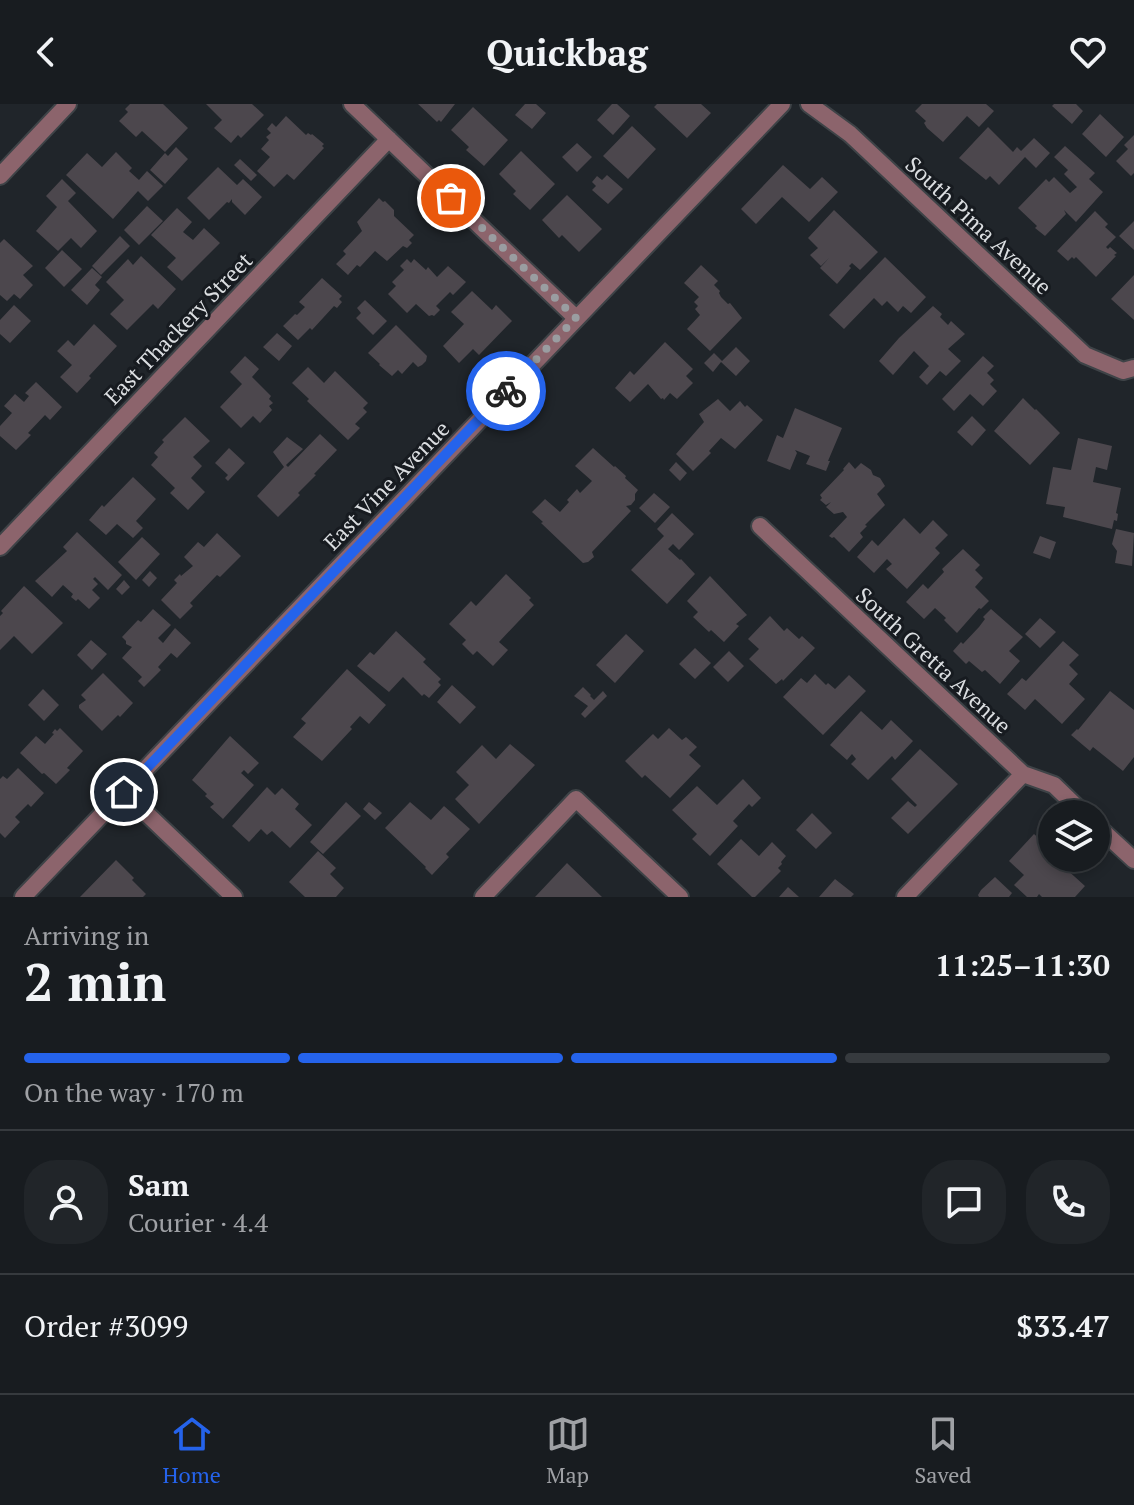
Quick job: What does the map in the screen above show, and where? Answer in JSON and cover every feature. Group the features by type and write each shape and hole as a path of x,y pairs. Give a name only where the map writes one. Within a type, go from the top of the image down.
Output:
{"street":[{"path":"0,176 68,104"},
{"path":"352,104 576,318"},
{"name":"East Vine Avenue","path":"23,897 782,104"},
{"name":"South Pima Avenue","path":"809,104 850,134 1085,355 1129,370"},
{"name":"East Thackery Street","path":"0,547 389,139"},
{"name":"South Gretta Avenue","path":"760,526 1023,774 1054,785 1070,800"},
{"path":"905,897 1023,774"},
{"path":"124,792 234,897"},
{"path":"483,897 576,799 680,897"},
{"path":"1110,838 1134,860"}],"building":[{"path":"130,104 163,104 188,128 165,152 142,131 136,137 119,121 128,112 125,109"},
{"path":"206,104 252,104 264,115 241,138 238,135 231,143 214,128 222,120"},
{"path":"418,104 455,104 441,122 437,122"},
{"path":"525,104 536,104 546,113 532,129 515,115"},
{"path":"612,104 617,104 630,116 613,135 597,120"},
{"path":"657,104 701,104 711,113 687,138 654,107"},
{"path":"922,104 986,104 994,111 979,127 967,116 943,142 927,128 926,121 915,111"},
{"path":"1076,104 1083,111 1072,124 1052,106"},
{"path":"473,107 508,140 484,166 466,150 469,147 451,130"},
{"path":"1100,114 1124,137 1106,157 1082,134"},
{"path":"286,116 306,135 312,134 324,144 324,148 294,180 287,174 274,187 257,171 270,157 261,149 269,140 266,137 271,133 267,129 272,123 276,127"},
{"path":"632,126 656,149 628,179 603,156"},
{"path":"988,127 1013,152 1017,147 1021,151 1034,138 1050,153 1036,168 1025,157 999,185 990,176 986,180 959,158"},
{"path":"1134,135 1134,173 1131,176 1116,161 1128,149 1124,145"},
{"path":"577,143 592,157 577,172 562,157"},
{"path":"1065,146 1095,173 1089,179 1103,192 1076,222 1064,210 1066,214 1045,236 1018,208 1046,179 1049,182 1054,177 1070,193 1077,187 1064,174 1068,170 1054,157"},
{"path":"176,147 188,159 165,184 150,170 165,153 168,156"},
{"path":"521,151 555,184 530,210 513,194 516,191 499,174"},
{"path":"116,152 139,180 147,171 163,186 148,201 138,191 113,219 66,175 87,153 102,167"},
{"path":"240,159 257,175 251,181 234,165"},
{"path":"783,165 810,189 822,177 838,192 809,222 782,197 756,224 741,209"},
{"path":"218,167 237,185 243,179 262,197 245,215 232,199 209,220 187,198"},
{"path":"607,175 623,189 608,204 592,190 596,186 592,182 597,176 602,180"},
{"path":"62,179 76,193 68,201 97,231 81,248 71,238 58,251 36,231 57,207 46,196"},
{"path":"567,195 602,229 579,252 562,235 559,238 542,220"},
{"path":"379,198 394,210 394,216 414,235 409,240 412,243 407,248 403,246 387,261 375,251 348,275 336,264 346,254 343,251 362,231 357,222"},
{"path":"147,206 163,221 139,245 124,230"},
{"path":"177,208 192,222 183,232 193,240 204,228 220,243 182,281 167,267 176,258 151,235"},
{"path":"834,210 878,252 860,270 852,263 837,284 820,268 829,258 821,266 810,255 818,248 808,238"},
{"path":"1095,211 1116,237 1106,247 1117,253 1096,277 1076,257 1068,261 1057,251"},
{"path":"1134,221 1134,250 1119,236"},
{"path":"120,236 130,246 101,275 92,266"},
{"path":"4,239 33,266 23,275 33,285 20,299 14,294 7,301 0,295 0,243"},
{"path":"62,250 82,269 64,287 45,268"},
{"path":"141,256 176,289 158,309 153,304 127,330 110,314 124,300 106,282 128,259 133,265"},
{"path":"885,257 926,297 911,313 903,306 898,312 887,301 882,306 874,298 844,329 829,315"},
{"path":"407,259 411,263 414,259 426,270 428,267 437,277 448,266 466,282 436,306 440,310 434,316 429,316 416,304 407,313 388,294 396,286 392,282 404,270 400,266"},
{"path":"701,265 718,281 714,285 721,297 742,318 710,351 687,329 700,315 694,302 699,297 684,283"},
{"path":"92,268 102,277 95,285 100,290 87,305 71,290"},
{"path":"1134,275 1134,320 1111,299"},
{"path":"322,278 342,296 339,299 342,302 298,340 283,326 305,307 299,302"},
{"path":"472,291 492,310 496,305 512,321 479,355 473,349 459,363 443,346 464,324 451,312"},
{"path":"365,300 387,321 373,335 356,318 361,313 357,308"},
{"path":"14,305 31,321 10,343 0,334 0,320"},
{"path":"933,306 948,325 951,321 965,334 948,349 961,361 946,376 940,371 927,385 919,377 929,366 914,351 893,375 879,361"},
{"path":"94,324 117,346 77,393 60,377 72,365 57,351 68,340 74,346"},
{"path":"396,325 427,356 422,365 418,367 413,362 402,374 398,370 392,376 368,353"},
{"path":"277,333 292,346 279,361 263,347"},
{"path":"665,342 693,369 686,376 693,383 677,399 670,393 664,400 648,384 630,402 615,388 630,371 634,375"},
{"path":"736,347 750,361 736,376 721,362 713,372 704,363 714,353 722,361"},
{"path":"245,356 259,369 252,377 271,396 269,399 273,403 269,406 272,410 260,423 253,416 241,428 220,407 242,384 230,372"},
{"path":"983,356 994,366 987,373 994,380 990,384 997,391 983,406 970,394 954,411 942,399"},
{"path":"308,367 324,383 335,371 368,403 363,408 367,412 355,424 360,428 348,440 292,383"},
{"path":"36,382 62,407 50,420 45,415 16,450 0,436 0,426 12,413 4,406 15,394 24,402 29,396 25,393"},
{"path":"1023,398 1060,433 1030,465 994,431"},
{"path":"718,399 730,411 740,401 763,420 735,449 721,438 693,471 676,454 704,422 699,414"},
{"path":"795,408 842,428 826,471 806,464 810,456 795,450 797,453 790,470 767,461 777,435 783,438"},
{"path":"972,416 986,430 972,446 957,432"},
{"path":"185,417 210,441 193,457 202,466 191,478 205,492 188,510 170,493 175,488 151,465 158,457 154,453 164,442 162,440"},
{"path":"320,434 337,450 278,517 257,496 284,467 273,452 287,437 303,449 286,465 288,467"},
{"path":"1078,438 1112,446 1107,470 1096,467 1093,482 1121,488 1117,521 1114,520 1112,529 1063,517 1065,507 1046,504 1053,467 1071,470"},
{"path":"229,448 245,463 228,481 225,478 228,475 215,463"},
{"path":"593,448 638,490 635,500 626,506 631,511 592,552 594,557 583,563 532,512 545,499 560,512 577,489 580,493 592,481 575,466"},
{"path":"676,462 687,473 680,481 669,470"},
{"path":"849,462 855,469 861,463 880,478 885,486 877,494 885,505 865,525 860,533 863,537 849,552 829,536 847,517 843,512 834,514 826,507 831,502 826,505 820,500 820,495"},
{"path":"133,477 156,499 136,521 143,528 133,538 117,524 106,535 89,520"},
{"path":"654,493 670,507 655,523 639,508"},
{"path":"672,513 694,534 679,550 673,544 668,549 695,574 667,604 631,570 664,536 657,529"},
{"path":"904,518 920,534 933,520 948,535 935,548 940,553 907,589 886,569 892,564 887,559 874,573 857,557 872,540 878,546"},
{"path":"1116,529 1134,533 1132,566 1115,563 1117,551 1112,544"},
{"path":"77,532 122,575 108,590 95,577 93,579 98,584 92,590 100,598 89,609 71,597 73,594 63,585 52,597 35,581 67,551 63,547"},
{"path":"217,533 241,556 220,577 217,575 190,603 193,606 180,619 161,600 177,583 174,580 193,566 184,557 198,542 204,547"},
{"path":"1040,536 1056,542 1050,559 1033,553"},
{"path":"142,537 160,554 136,580 118,562"},
{"path":"963,549 980,565 975,570 983,578 975,587 989,601 957,633 935,608 924,619 906,602 923,584 928,589 944,572 942,569"},
{"path":"150,571 157,578 149,587 142,580"},
{"path":"506,574 531,598 529,600 534,605 499,642 508,650 493,666 477,651 473,655 462,644 466,640 449,624 471,601 476,606"},
{"path":"710,576 747,615 736,624 739,626 724,642 693,617 698,612 687,601"},
{"path":"124,580 130,587 122,595 116,589"},
{"path":"24,586 63,623 32,654 14,636 0,650 1,611"},
{"path":"153,609 171,625 158,638 163,643 175,628 191,643 177,658 171,653 158,667 161,670 144,687 138,681 142,677 122,658 132,647 122,637"},
{"path":"991,609 1023,637 1009,651 1020,661 1000,684 985,670 982,672 969,661 966,664 953,651 979,627"},
{"path":"770,616 784,631 787,628 799,639 802,636 815,648 783,681 776,684 749,659 759,649 748,639"},
{"path":"1040,618 1056,632 1040,648 1025,634"},
{"path":"396,631 426,659 423,662 441,679 438,682 441,685 429,698 424,694 422,696 403,677 389,692 357,666 370,652 374,655"},
{"path":"626,634 644,651 615,683 596,665"},
{"path":"91,640 107,654 92,670 77,655"},
{"path":"1063,641 1079,655 1069,665 1078,674 1069,684 1085,699 1062,724 1035,699 1025,710 1007,694 1022,678 1026,681"},
{"path":"695,648 711,663 695,679 679,664"},
{"path":"729,651 744,666 728,682 713,667"},
{"path":"347,669 386,705 369,724 360,716 322,761 293,737 306,723 301,719"},
{"path":"103,673 133,703 102,731 79,705 86,700 81,695"},
{"path":"815,674 835,689 849,675 866,691 823,735 783,697 801,678 807,683"},
{"path":"452,685 476,707 460,724 437,702"},
{"path":"583,687 594,700 603,691 607,696 585,718 581,714 588,706 574,696"},
{"path":"43,689 59,705 44,721 28,705"},
{"path":"1110,691 1134,710 1134,757 1123,771 1093,747 1090,751 1071,735"},
{"path":"861,711 882,730 891,720 913,741 895,760 892,756 868,780 851,764 856,759 852,754 847,760 830,745"},
{"path":"60,728 83,751 56,784 20,753 36,736 45,744 55,729"},
{"path":"669,728 682,740 686,737 697,747 689,755 701,766 670,798 625,761 653,734 658,739"},
{"path":"230,736 259,763 248,774 244,770 241,773 254,785 223,819 210,807 214,804 205,796 207,794 192,780"},
{"path":"510,744 535,765 479,824 455,799 469,785 456,772 482,745 496,759"},
{"path":"920,749 958,784 908,834 891,818 908,801 915,807 917,805 891,779"},
{"path":"18,768 44,793 31,807 28,804 15,817 20,822 5,838 0,833 0,779 3,776 7,779"},
{"path":"743,779 761,798 752,807 749,804 733,821 738,826 710,856 692,839 697,834 672,810 697,786 717,805"},
{"path":"267,787 275,795 282,788 299,804 295,809 312,825 290,848 272,831 267,835 261,829 249,842 232,826"},
{"path":"346,802 361,816 323,854 310,842"},
{"path":"369,802 382,813 375,820 363,809"},
{"path":"410,802 431,820 444,806 470,829 446,854 449,857 432,875 385,828"},
{"path":"812,813 832,833 816,849 796,830"},
{"path":"1034,834 1038,838 1038,872 1070,872 1085,886 1075,897 1042,897 1039,894 1037,897 1027,897 1014,885 1024,875 1009,861"},
{"path":"741,839 759,856 772,842 786,856 778,868 781,871 755,897 717,864"},
{"path":"318,851 336,868 330,874 344,888 336,897 305,897 289,882"},
{"path":"116,860 146,894 143,897 80,897"},
{"path":"567,863 602,897 535,897"},
{"path":"995,877 1012,893 1009,897 979,897 981,890"},
{"path":"835,879 854,894 851,897 819,897"},
{"path":"788,887 799,897 779,897"}],"way so far":[{"path":"451,198 576,318 506,391"}],"route":[{"path":"124,792 506,391"}]}
